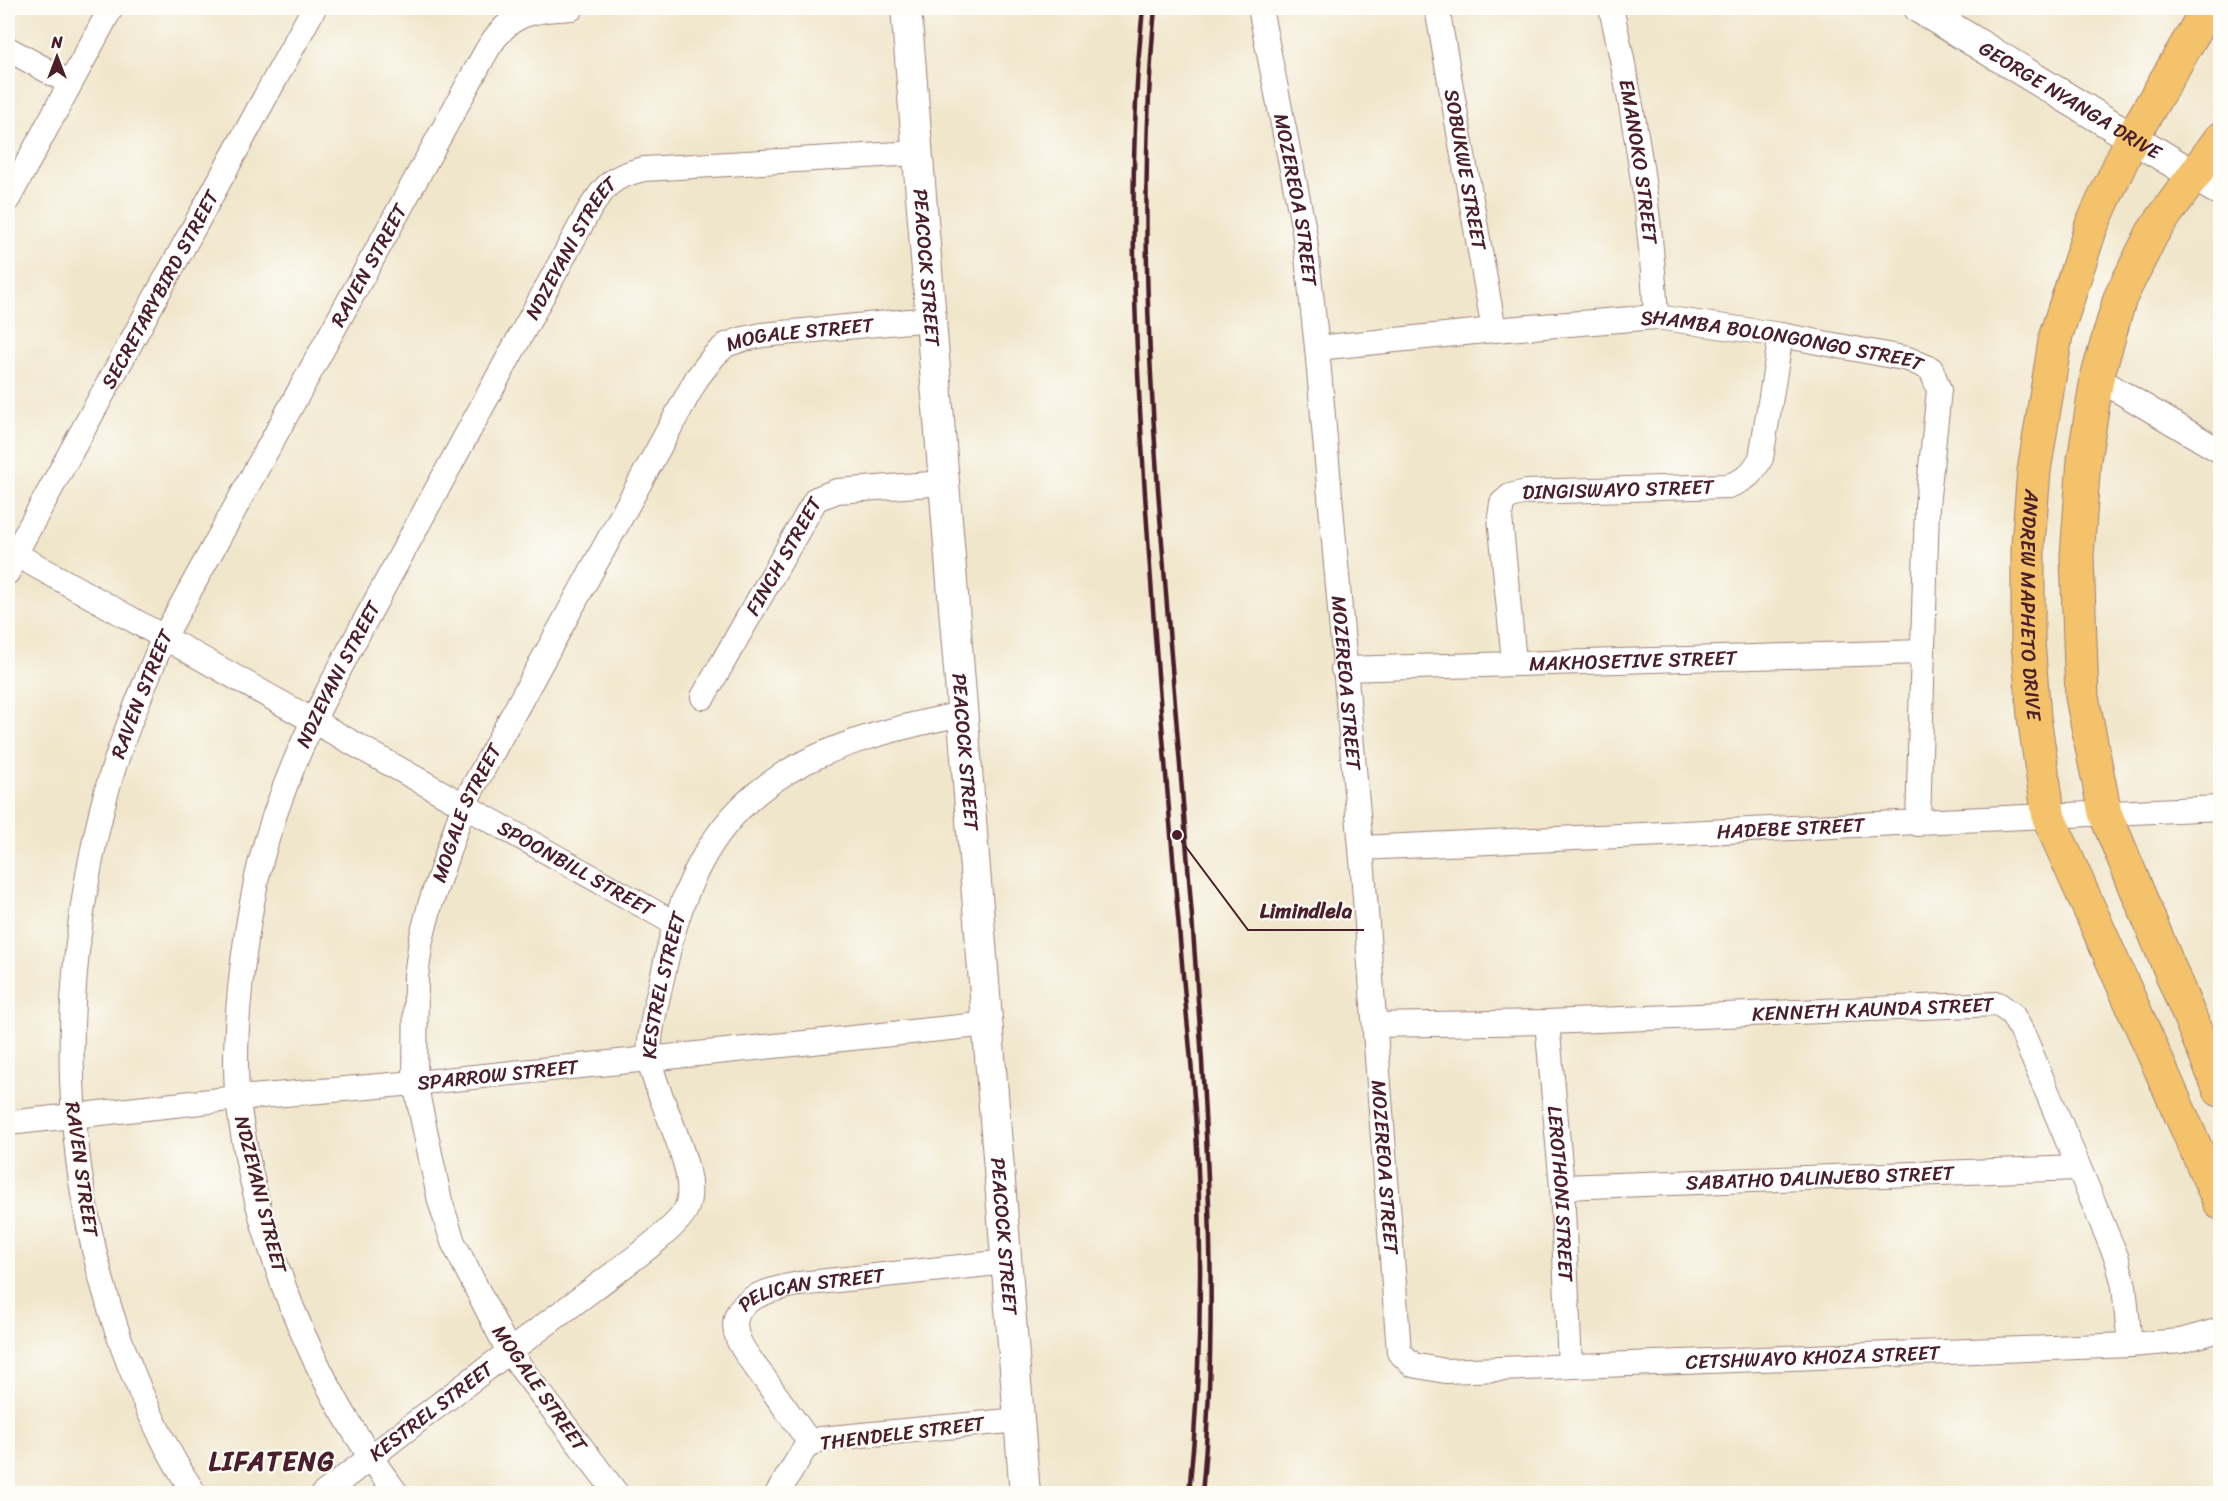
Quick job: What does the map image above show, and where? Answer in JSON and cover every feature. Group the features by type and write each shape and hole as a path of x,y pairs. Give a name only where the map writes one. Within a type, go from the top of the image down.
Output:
{"main road":[{"name":"ANDREW MAPHETO DRIVE","path":"2208,8 2132,138 2091,227 2056,335 2034,471 2028,544 2028,642 2034,717 2049,818 2220,1203"},
{"path":"2220,139 2208,183 2153,232 2120,298 2097,378 2084,460 2077,556 2077,628 2082,698 2105,813 2220,1090"}],"street":[{"path":"8,199 111,8"},
{"name":"SECRETARYBIRD STREET","path":"10,559 314,8"},
{"name":"RAVEN STREET","path":"195,1494 166,1448 138,1386 109,1307 84,1208 72,1116 70,1031 73,973 86,886 102,807 131,721 163,639 498,31 510,20 524,14 572,8"},
{"name":"PEACOCK STREET","path":"906,8 1025,1494"},
{"name":"MOZEREOA STREET","path":"1260,8 1304,230 1317,348 1343,669 1361,848 1396,1339 1399,1352 1405,1359"},
{"name":"SOBUKWE STREET","path":"1437,8 1494,330"},
{"name":"EMANOKO STREET","path":"1611,8 1643,177 1653,246 1656,317"},
{"name":"GEORGE NYANGA DRIVE","path":"1919,8 2208,183"},
{"path":"8,49 70,83"},
{"name":"NDZEYANI STREET","path":"397,1494 369,1457 298,1326 271,1248 249,1165 238,1098 237,1044 248,932 258,875 278,809 313,721 588,212 612,180 624,173 644,169 916,153"},
{"name":"SHAMBA BOLONGONGO STREET","path":"1317,348 1494,330 1656,317 1781,335 1908,359 1931,369 1937,378 1938,397 1927,506 1918,824"},
{"name":"MOGALE STREET","path":"617,1494 509,1352 453,1242 440,1201 415,1083 416,976 421,940 430,904 464,804 697,378 714,356 726,345 762,335 930,319"},
{"name":"DINGISWAYO STREET","path":"1514,662 1500,518 1502,503 1510,496 1526,492 1728,486 1741,481 1752,474 1761,458 1781,335"},
{"path":"2097,378 2220,451"},
{"name":"FINCH STREET","path":"704,697 816,499 837,491 944,483"},
{"name":"SPOONBILL STREET","path":"10,559 313,721 674,923"},
{"name":"MAKHOSETIVE STREET","path":"1343,669 1514,662 1923,652"},
{"name":"KESTREL STREET","path":"322,1494 626,1263 681,1218 687,1207 689,1193 685,1165 650,1060 658,999 674,923 710,846 749,800 776,778 803,761 853,740 962,714"},
{"name":"HADEBE STREET","path":"1361,848 2049,818 2220,808"},
{"name":"KENNETH KAUNDA STREET","path":"1375,1025 1547,1022 1998,1004 2012,1014 2024,1034 2121,1273 2130,1345"},
{"name":"LEROTHONI STREET","path":"1547,1022 1562,1187 1570,1366"},
{"name":"SPARROW STREET","path":"8,1124 238,1098 650,1060 989,1024"},
{"name":"SABATHO DALINJEBO STREET","path":"1562,1187 2078,1168"},
{"name":"PELICAN STREET","path":"810,1443 738,1338 737,1315 744,1304 754,1295 799,1284 1007,1262"},
{"name":"CETSHWAYO KHOZA STREET","path":"1405,1359 1413,1365 1445,1371 2130,1345 2180,1341 2220,1330"},
{"name":"THENDELE STREET","path":"777,1494 796,1459 810,1443 834,1438 1019,1420"}],"railway":[{"path":"1143,8 1138,67 1134,184 1137,360 1157,660 1198,1160 1199,1351 1189,1494"},
{"path":"1155,8 1147,148 1146,218 1150,358 1192,915 1209,1204 1211,1320 1207,1436 1202,1494"}],"place":[{"name":"Limindlela","path":"1177,835"}],"district":[{"name":"LIFATENG","path":"272,1461"}]}
